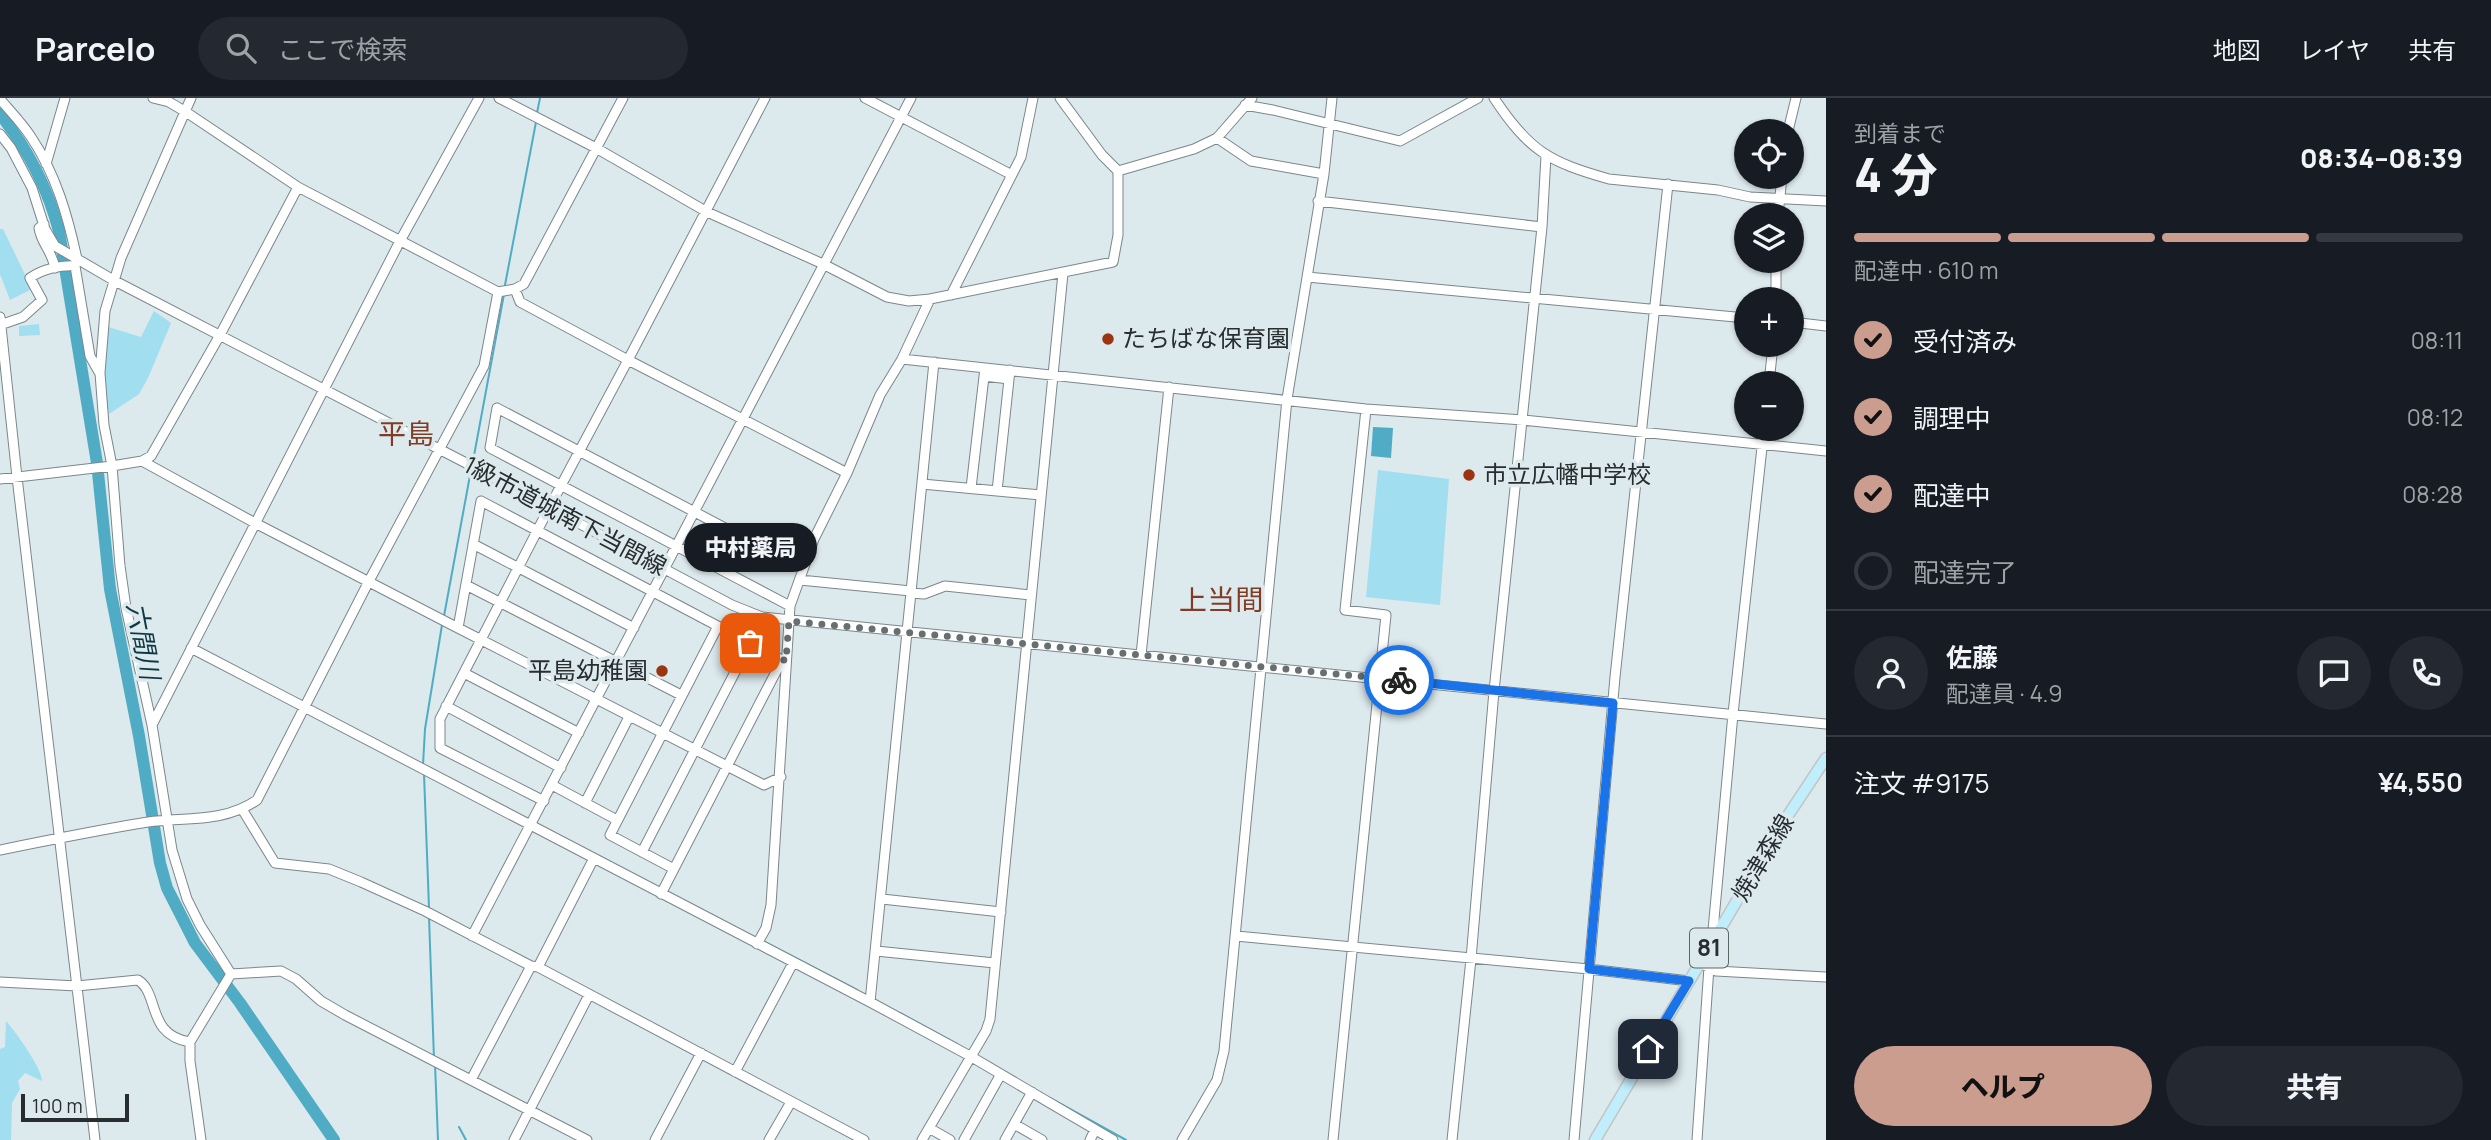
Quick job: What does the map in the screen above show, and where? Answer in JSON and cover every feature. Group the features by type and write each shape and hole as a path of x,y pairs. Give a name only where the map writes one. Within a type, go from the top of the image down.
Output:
{"main road":[{"name":"焼津森線","path":"1595,1140 1689,981 1708,967 1712,943 1783,823 1826,758"}],"street":[{"path":"46,164 65,98"},
{"path":"153,98 186,112 298,187 498,292 524,285 622,98"},
{"path":"191,98 129,235 105,311 100,373 120,566 126,608 152,725 163,821 187,899 230,977"},
{"path":"152,725 400,241 478,98"},
{"path":"499,98 596,148 708,212 823,264 887,297 909,301 1113,262 1118,235 1118,171 1102,155 1060,98"},
{"path":"544,802 440,748 440,719 578,452 708,212 765,98"},
{"path":"865,98 1012,175"},
{"path":"472,936 911,98"},
{"path":"951,295 1021,157 1034,98"},
{"path":"1182,1140 1211,1093 1221,1066 1236,936 1287,399 1324,174 1332,98"},
{"path":"1118,171 1194,149 1217,138 1249,102 1400,141 1478,98"},
{"path":"1494,98 1525,139 1546,156 1609,179 1717,190 1751,197 1826,201"},
{"path":"1791,119 1796,98"},
{"path":"0,99 31,136 57,187 71,230 67,263"},
{"name":"1級市道城南下当間線","path":"0,134 11,148 32,188 44,224 67,263 115,281 749,612 789,621 1826,724"},
{"path":"1217,138 1251,161 1324,174"},
{"path":"1452,1140 1494,691 1542,227 1546,156"},
{"path":"1574,1140 1613,703 1668,184"},
{"path":"0,479 109,467 142,461 151,456 220,335 298,187"},
{"path":"1779,203 1780,189"},
{"path":"1318,201 1542,227"},
{"path":"44,224 39,228 40,234 53,254 75,266 90,356 100,373"},
{"path":"67,263 30,278 42,300 23,317 1,322 95,1140"},
{"path":"922,1140 990,1018 1063,273"},
{"path":"1307,277 1734,316"},
{"path":"514,289 520,302 847,473"},
{"path":"0,850 145,823 207,819 242,809 257,800 369,581 484,366 498,292"},
{"path":"757,944 766,928 771,905 781,776 784,661 790,606 814,539 847,473 880,395 902,359 930,299"},
{"path":"1804,323 1826,326"},
{"path":"902,359 1009,375 1054,375 1366,409 1522,420 1826,451"},
{"path":"870,1002 934,362"},
{"path":"971,488 984,372"},
{"path":"997,491 1009,375"},
{"path":"1141,655 1169,387"},
{"path":"790,606 490,448 497,408 803,569"},
{"path":"1334,1140 1386,615 1345,610 1366,409"},
{"path":"1712,943 1732,714 1762,441"},
{"path":"142,461 254,523 728,768 764,785 781,776"},
{"path":"922,484 1041,495"},
{"path":"458,628 481,501 784,661"},
{"path":"473,544 634,628"},
{"path":"800,580 924,594 945,586 1031,595"},
{"path":"466,585 681,695"},
{"path":"674,869 610,835 718,626"},
{"path":"642,852 750,643"},
{"path":"191,648 793,963 972,1053 1001,1074 1113,1140"},
{"path":"661,894 784,661"},
{"path":"464,673 579,733"},
{"path":"446,706 561,768"},
{"path":"585,803 629,717"},
{"path":"552,785 617,820"},
{"path":"242,809 275,863 329,869 425,911 864,1140"},
{"path":"471,1080 594,858"},
{"path":"882,900 1001,912"},
{"path":"1236,936 1689,981"},
{"path":"876,951 995,963"},
{"path":"736,1072 793,963"},
{"path":"1697,1140 1708,967 1826,977"},
{"path":"230,977 274,971 288,974 337,1011 587,1140"},
{"path":"201,1140 190,1042 230,977"},
{"path":"0,982 77,986 138,980 146,988 160,1023 175,1038 190,1042"},
{"path":"514,1140 589,995"},
{"path":"655,1140 701,1053"},
{"path":"964,1140 1001,1074"},
{"path":"1005,1140 1031,1092"},
{"path":"769,1140 791,1102"},
{"path":"1014,1124 1042,1140"},
{"path":"929,1128 950,1140"},
{"path":"1090,1140 1095,1130"}],"shaded area":[{"path":"0,229 3,229 32,289 10,300 0,274"},
{"path":"154,311 171,323 148,378 139,394 109,414 104,381 105,326 141,337"},
{"path":"39,324 40,335 19,336 19,326"},
{"path":"1373,427 1393,428 1391,458 1371,456"},
{"path":"1378,470 1449,479 1440,605 1366,597"},
{"path":"6,1021 33,1059 42,1081 25,1073 18,1081 20,1089 12,1103 11,1140 0,1140 0,1049 5,1047"}],"waterway":[{"path":"537,113 540,98"},
{"name":"六間川","path":"0,114 36,170 59,231 97,463 110,589 139,736 160,863 167,888 195,943 240,1003 334,1140"},
{"path":"505,285 536,122"},
{"path":"473,461 504,294"},
{"path":"444,616 471,470"},
{"path":"423,765 425,729 442,625"},
{"path":"424,774 429,908"},
{"path":"429,917 434,1059"},
{"path":"765,942 857,990"},
{"path":"900,1013 957,1044"},
{"path":"435,1064 438,1140"},
{"path":"1050,1098 1126,1140"},
{"path":"459,1127 466,1140"}],"way so far":[{"path":"750,643 786,661 789,621 1399,680"}],"place":[{"name":"たちばな保育園","path":"1108,339"},
{"name":"市立広幡中学校","path":"1469,475"},
{"name":"中村薬局","path":"750,643"},
{"name":"平島幼稚園","path":"662,671"}],"district":[{"name":"平島","path":"406,434"},
{"name":"上当間","path":"1221,600"}],"route":[{"path":"1399,680 1613,703 1589,969 1689,981 1648,1049"}]}
